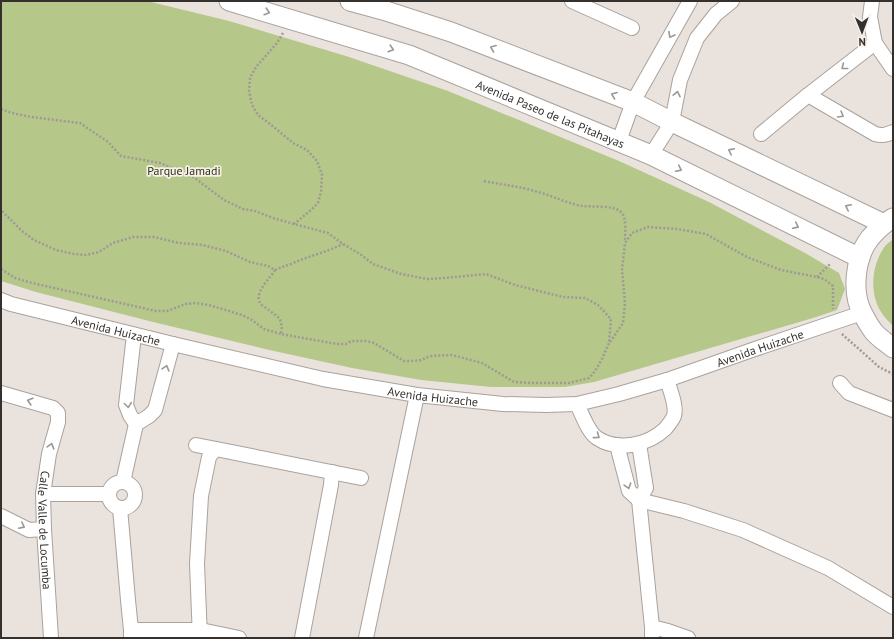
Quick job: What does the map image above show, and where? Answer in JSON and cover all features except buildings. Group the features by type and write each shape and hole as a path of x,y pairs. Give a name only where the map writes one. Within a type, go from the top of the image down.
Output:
{"street":[{"name":"Avenida Paseo de las Pitahayas","path":"229,1 409,54 651,155 860,258"},
{"path":"350,1 451,32 633,102 672,122 888,221 869,239 860,258 856,276 857,295 862,313 875,333 893,348"},
{"path":"572,1 632,28"},
{"path":"619,142 633,102 690,1"},
{"path":"651,155 672,122 680,80 697,38 716,14 732,1"},
{"path":"872,1 870,17 875,42 893,69"},
{"path":"761,134 875,42"},
{"path":"808,95 875,134 880,135 893,132"},
{"name":"Avenida Huizache","path":"1,300 11,304 134,335 323,379 417,395 503,404 546,405 577,404 668,380 862,313"},
{"path":"134,335 126,405 136,424"},
{"path":"123,482 136,424 149,416 155,410 173,344"},
{"path":"577,404 592,433 597,438 617,445 626,446 639,444 652,439 661,432 669,425 674,416 675,408 668,380"},
{"path":"840,383 849,393 893,410"},
{"name":"Calle Valle de Locumba","path":"1,392 53,408 58,413 58,422 49,454 43,494 51,638"},
{"path":"366,638 417,395"},
{"path":"639,444 646,488 639,500 652,633 668,631 688,638"},
{"path":"196,445 362,478"},
{"path":"617,445 629,491 639,500 684,511 743,530 828,568 893,607"},
{"path":"200,634 197,564 201,496 209,457 215,449"},
{"path":"302,638 332,472"},
{"path":"123,482 132,487 135,496 130,505 125,508 115,507 111,503 108,494 113,485 123,482"},
{"path":"43,494 108,494"},
{"path":"120,508 131,634 200,634 239,638"},
{"path":"1,516 29,530 44,529"}],"path":[{"path":"291,19 277,43 256,67 250,78 249,91 252,105 258,115 292,143 307,150 317,161 322,175 321,192 318,203 294,224"},
{"path":"1,109 31,117 80,123 108,142 121,156 160,163 192,176 224,200 243,209 255,211 273,218 328,233 373,264 401,274 427,279 486,274 515,285 563,297 585,298 598,306 611,319 609,343"},
{"path":"1,269 15,278 32,283 156,311 166,311 186,304 195,303 209,305 242,315 264,329 281,334 337,344 346,344 351,341 366,341 374,343 404,361 421,360 430,356 452,355 482,363 514,382 569,382 589,378 602,359 609,343 623,324 625,303 622,270 625,242 624,217 622,213 618,210 610,208 582,206 567,203 539,192 518,186 484,181"},
{"path":"1,210 22,231 34,240 56,250 74,254 86,255 100,252 113,243 133,236 154,237 179,243 204,245 226,251 250,262 268,266 275,270"},
{"path":"625,242 632,233 648,227 677,229 706,234 746,257 781,270 824,279 833,286 833,313 844,336 879,367 893,374"},
{"path":"281,334 282,327 280,319 261,304 259,293 275,270 281,266 332,250 343,244"}],"green space":[{"name":"Parque Jamadi","path":"1,1 147,1 229,21 346,56 448,91 619,161 709,202 805,253 839,273 845,289 837,310 594,382 565,387 491,387 421,380 352,368 149,321 36,292 1,281"},
{"path":"893,239 893,326 885,318 876,301 873,279 876,265 882,251"}]}
